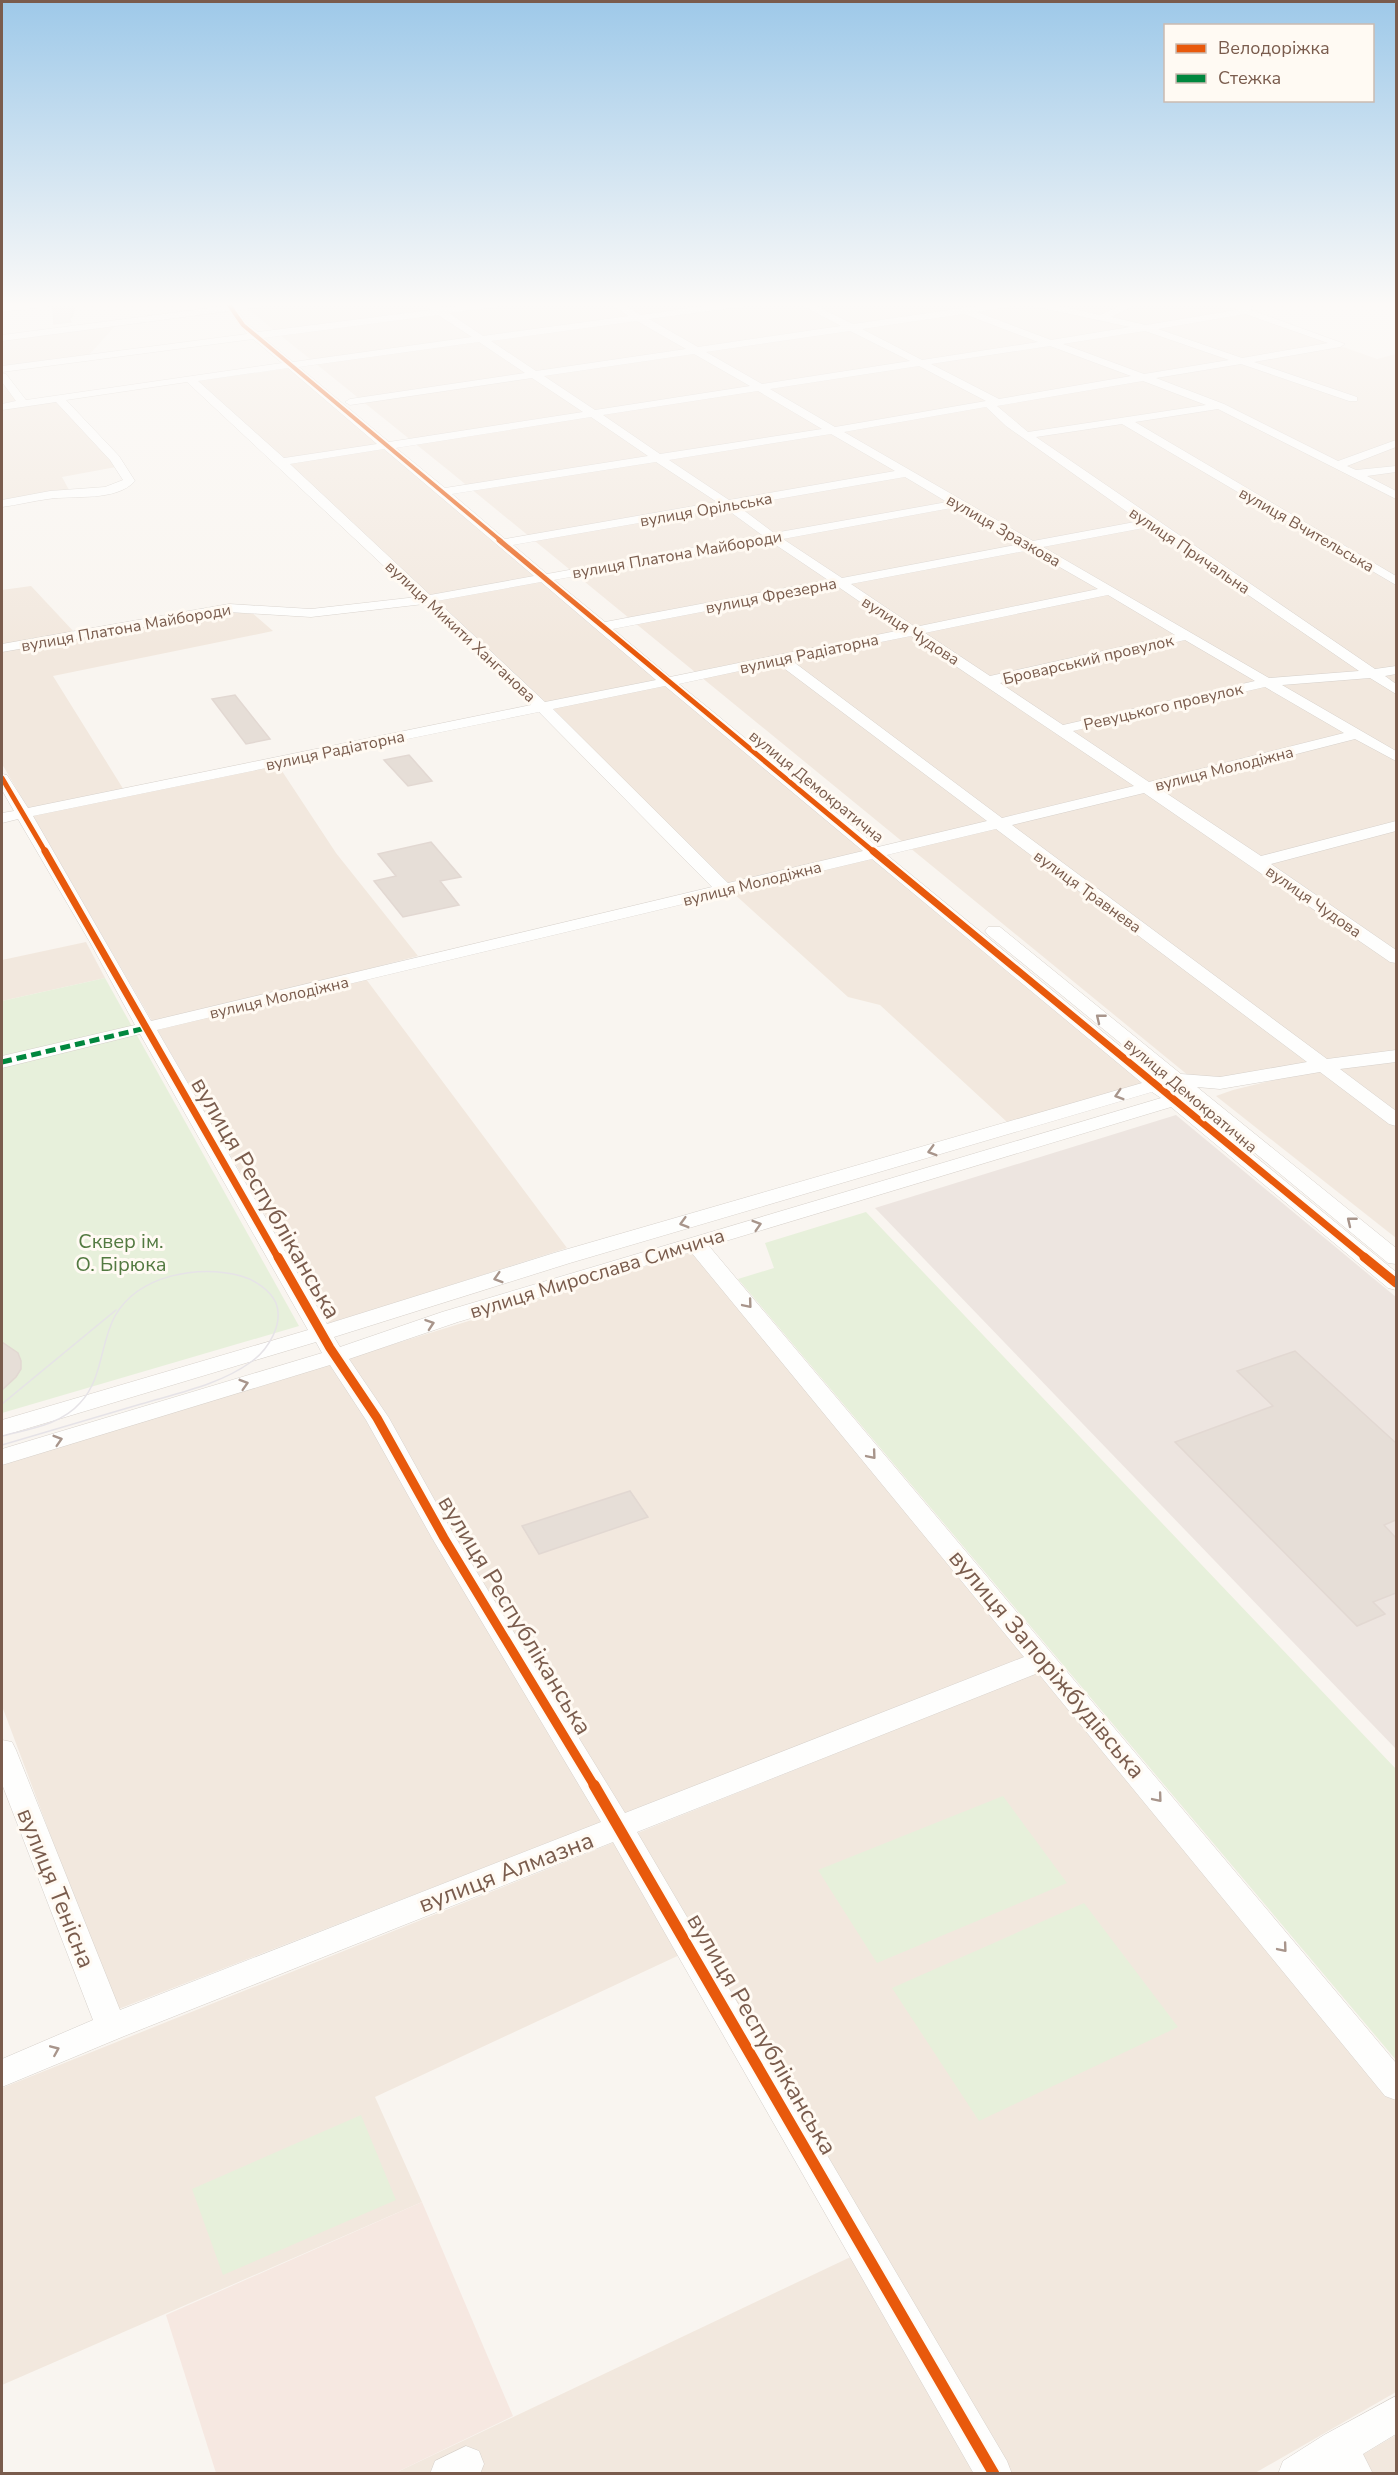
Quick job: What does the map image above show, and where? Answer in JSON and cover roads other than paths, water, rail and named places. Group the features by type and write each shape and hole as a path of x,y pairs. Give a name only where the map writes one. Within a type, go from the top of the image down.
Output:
{"street":[{"path":"2,504 60,493 95,491 127,484 129,478 115,458 76,418"},
{"name":"вулиця Микити Ханганова","path":"232,418 543,708 724,889"},
{"name":"вулиця Демократична","path":"362,418 677,681 1166,1081 1396,1283"},
{"name":"вулиця Демократична","path":"366,418 394,444"},
{"path":"281,462 569,418"},
{"name":"вулиця Чудова","path":"597,418 838,582 1258,862 1396,958"},
{"name":"вулиця Зразкова","path":"812,418 1396,757"},
{"path":"451,491 908,418"},
{"name":"вулиця Причальна","path":"1005,418 1010,424 1150,523 1396,690"},
{"path":"1028,435 1147,418"},
{"path":"1243,418 1396,495"},
{"name":"вулиця Вчительська","path":"1125,421 1396,581"},
{"path":"1339,465 1396,443"},
{"path":"1355,474 1396,469"},
{"name":"вулиця Орільська","path":"511,542 906,473"},
{"name":"вулиця Платона Майбороди","path":"2,648 229,608 311,613 428,599 960,503"},
{"name":"вулиця Фрезерна","path":"611,626 1030,544 1150,523"},
{"name":"вулиця Радіаторна","path":"12,816 1109,591"},
{"name":"Броварський провулок","path":"989,681 1187,636"},
{"name":"вулиця Травнева","path":"780,659 996,823 1396,1120"},
{"name":"Ревуцького провулок","path":"1059,730 1268,682 1373,674 1396,670"},
{"name":"вулиця Молодіжна","path":"2,1062 1146,788 1357,735"},
{"name":"вулиця Республіканська","path":"2,778 12,816 100,944 322,1333 377,1418 444,1538 619,1827 994,2474"},
{"path":"1258,862 1396,826"},
{"name":"вулиця Демократична","path":"884,850 947,893"},
{"name":"вулиця Демократична","path":"984,923 1166,1081"},
{"path":"1376,944 1396,939"},
{"path":"1166,1081 1220,1083 1323,1065 1396,1056"},
{"name":"вулиця Мирослава Симчича","path":"2,1428 322,1333 562,1258 1166,1081"},
{"name":"вулиця Мирослава Симчича","path":"2,1457 336,1356 450,1317 1185,1097 1220,1083"},
{"name":"вулиця Демократична","path":"1185,1097 1396,1258"},
{"name":"вулиця Запоріжбудівська","path":"696,1244 1396,2086"},
{"name":"вулиця Алмазна","path":"2,2073 111,2027 1044,1660"},
{"name":"вулиця Тенісна","path":"2,1750 111,2027"},
{"path":"1296,2474 1346,2461 1396,2414"}],"tram line":[{"path":"2,1436 54,1421 80,1403 93,1383 115,1316 125,1302 154,1282 189,1273 207,1271 224,1273 252,1280 266,1290 276,1303 278,1319 268,1344 251,1362 226,1377 198,1388 2,1445"},
{"path":"2,1404 116,1310"}],"park label":[{"name":"Сквер ім. О. Бірюка","path":"121,1252"}]}
